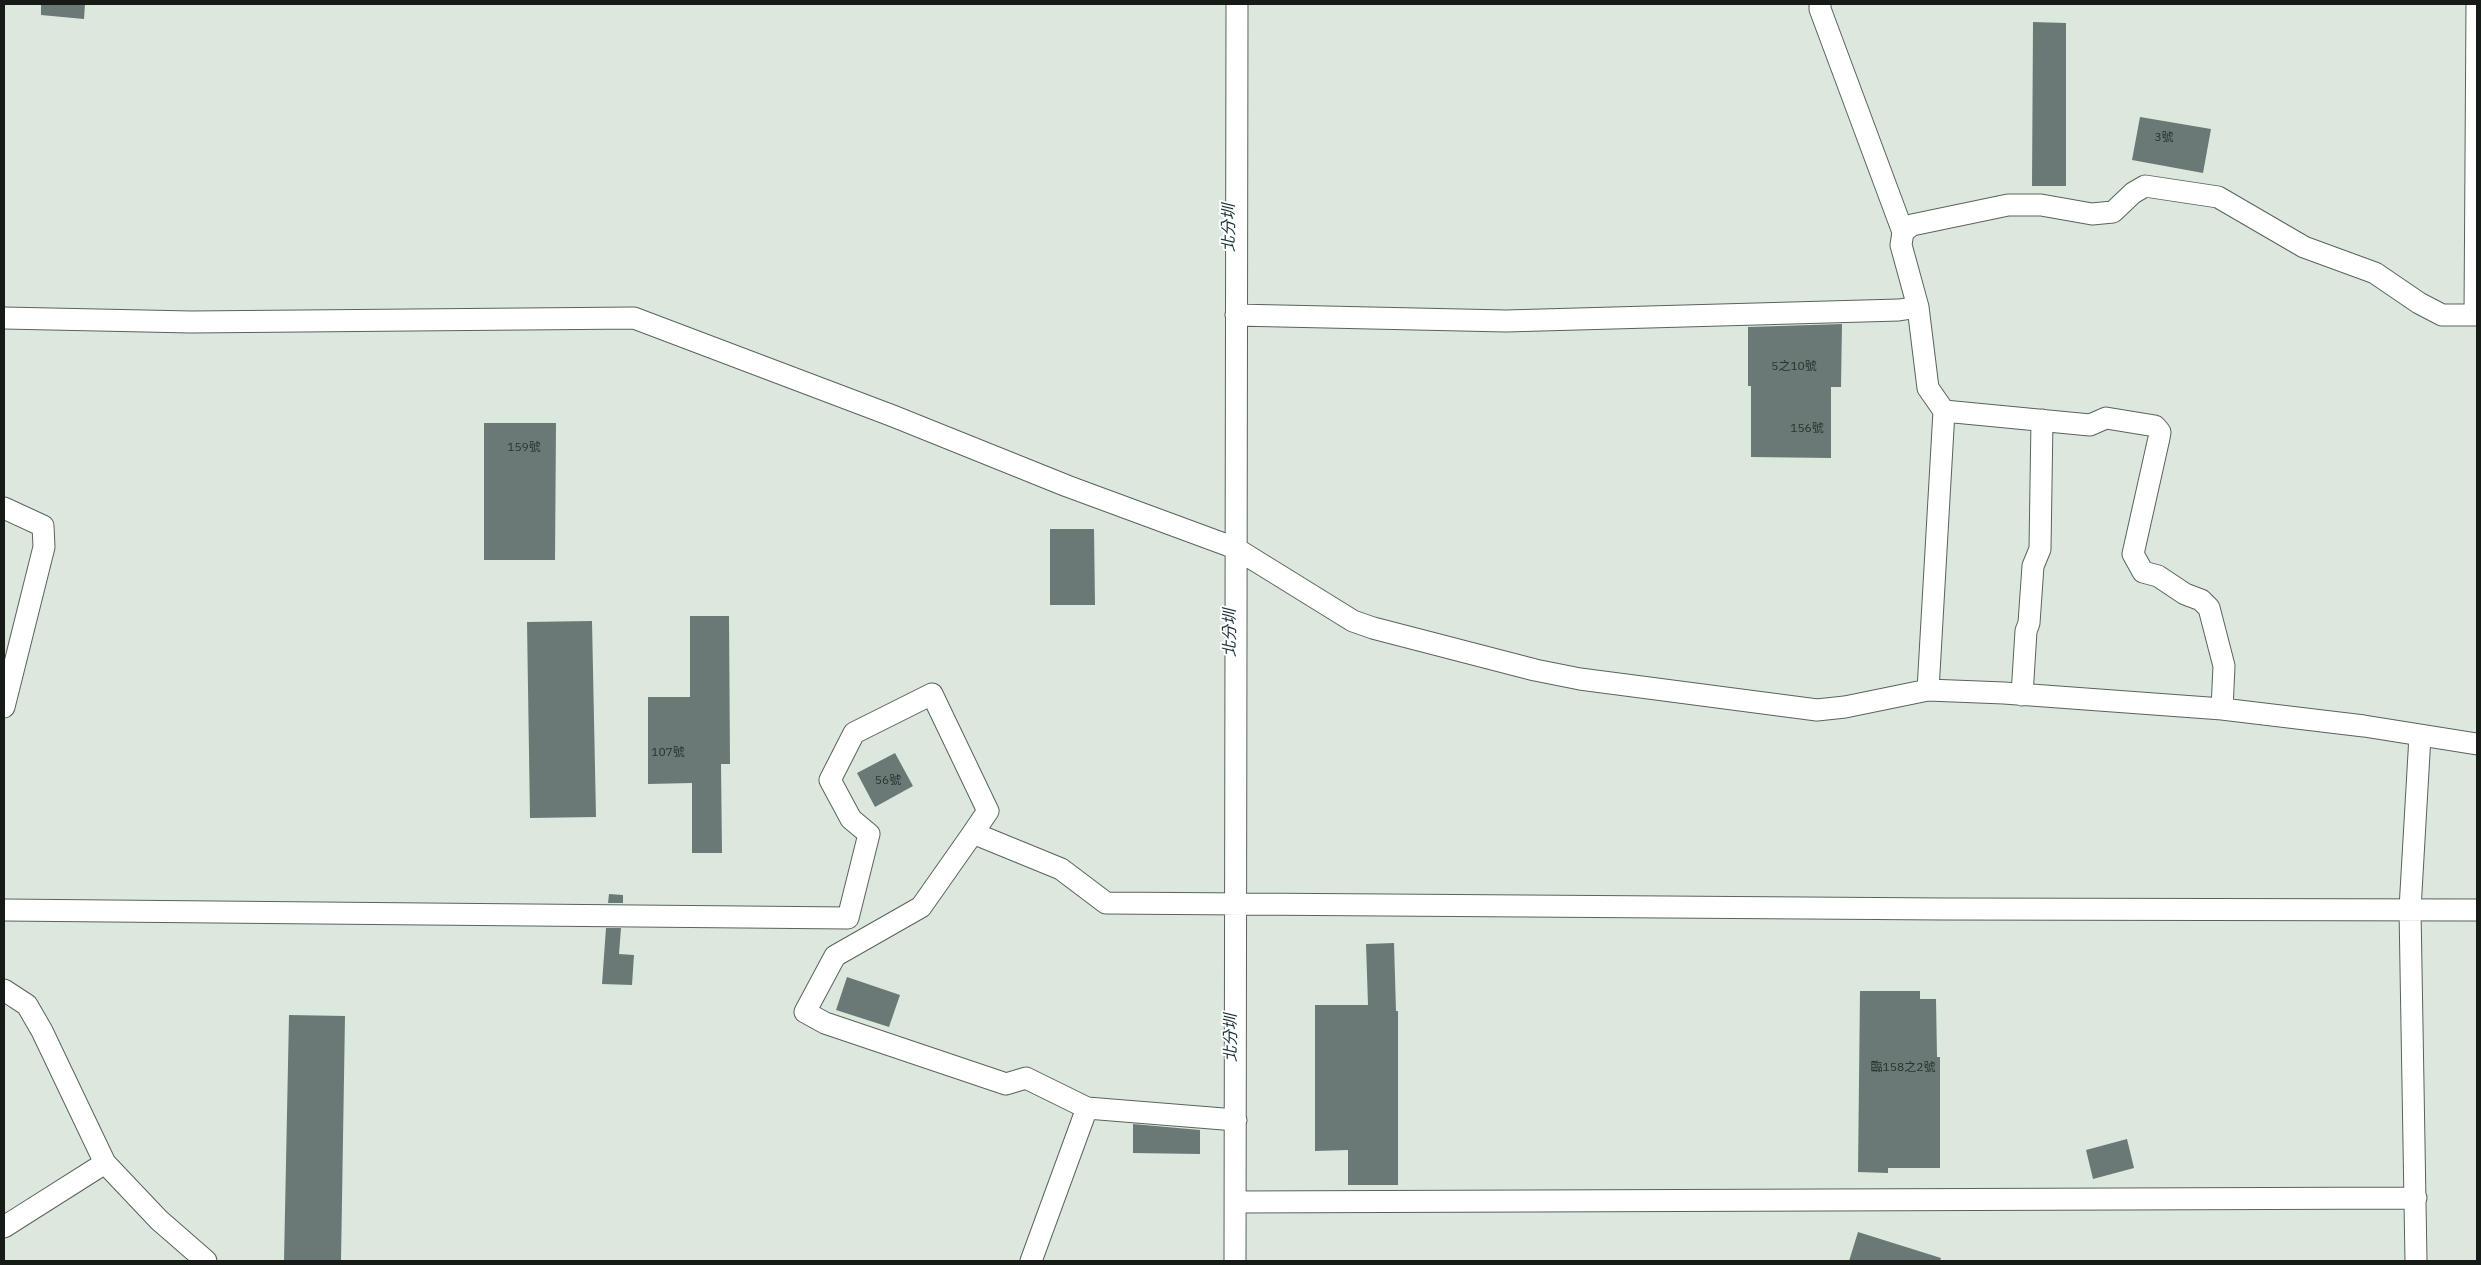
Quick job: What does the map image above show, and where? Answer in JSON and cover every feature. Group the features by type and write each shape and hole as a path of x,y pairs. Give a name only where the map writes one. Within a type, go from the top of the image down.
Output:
{"street":[{"path":"1235,1261 1236,1120 1246,905 1235,548 1246,316 1237,4"},
{"path":"1820,4 1820,9 1903,232 1901,245 1918,307 1928,388 1944,411 1928,690"},
{"path":"1903,232 1912,225 2008,205 2041,205 2092,214 2113,212 2133,193 2145,186 2218,196 2304,247 2375,273 2419,303 2442,315 2476,315 2477,4"},
{"path":"1246,316 1506,321 1899,310 1918,307"},
{"path":"4,318 201,322 634,318 893,416 1067,486 1235,548 1353,621 1373,628 1535,670 1580,679 1818,710 1845,708 1928,690 2222,710 2364,726 2477,744"},
{"path":"1944,411 2090,425 2106,418 2155,426 2160,432 2133,554 2143,572 2158,576 2185,594 2201,600 2209,608 2224,666 2222,710"},
{"path":"2022,695 2033,566 2040,548 2042,420"},
{"path":"4,508 43,526 44,547 4,707"},
{"path":"835,956 921,907 988,811 932,694 854,733 830,780 850,819 869,834 848,918 835,956 805,1012 825,1023 1006,1084 1026,1078 1087,1108 1236,1120"},
{"path":"2416,1261 2410,909 2420,736"},
{"path":"973,834 1061,869 1106,903 1934,909 2477,910"},
{"path":"4,910 848,918"},
{"path":"4,990 26,1004 42,1030 105,1163 159,1220 206,1261"},
{"path":"1032,1261 1087,1108"},
{"path":"4,1228 105,1163"},
{"path":"1236,1202 2416,1198"}],"building":[{"path":"41,4 85,4 84,19 41,15"},
{"path":"2033,22 2066,23 2066,186 2032,186"},
{"path":"2140,117 2211,129 2203,173 2132,160"},
{"path":"1842,324 1841,387 1831,387 1831,458 1751,457 1751,386 1748,386 1748,327"},
{"path":"484,423 556,423 555,560 484,560"},
{"path":"1050,529 1094,529 1095,605 1050,605"},
{"path":"690,616 729,616 730,764 721,764 722,853 692,853 692,783 648,784 648,697 690,697"},
{"path":"592,621 596,817 530,818 527,622"},
{"path":"895,753 913,786 875,807 857,773"},
{"path":"609,894 623,895 623,903 608,903"},
{"path":"606,928 621,928 619,954 634,955 632,985 602,984"},
{"path":"1394,943 1396,1011 1398,1011 1398,1185 1348,1185 1348,1150 1315,1151 1315,1005 1368,1005 1366,944"},
{"path":"847,977 900,995 889,1027 836,1010"},
{"path":"1860,991 1920,991 1920,999 1936,999 1937,1057 1940,1057 1940,1168 1888,1168 1888,1173 1858,1172"},
{"path":"289,1015 345,1016 341,1261 284,1261"},
{"path":"1133,1124 1200,1130 1200,1154 1133,1153"},
{"path":"2127,1139 2134,1168 2093,1179 2086,1150"},
{"path":"1858,1232 1941,1258 1940,1261 1849,1261"}],"water label":[{"name":"北分圳","path":"1229,228"},
{"name":"北分圳","path":"1230,633"},
{"name":"北分圳","path":"1231,1038"}]}
